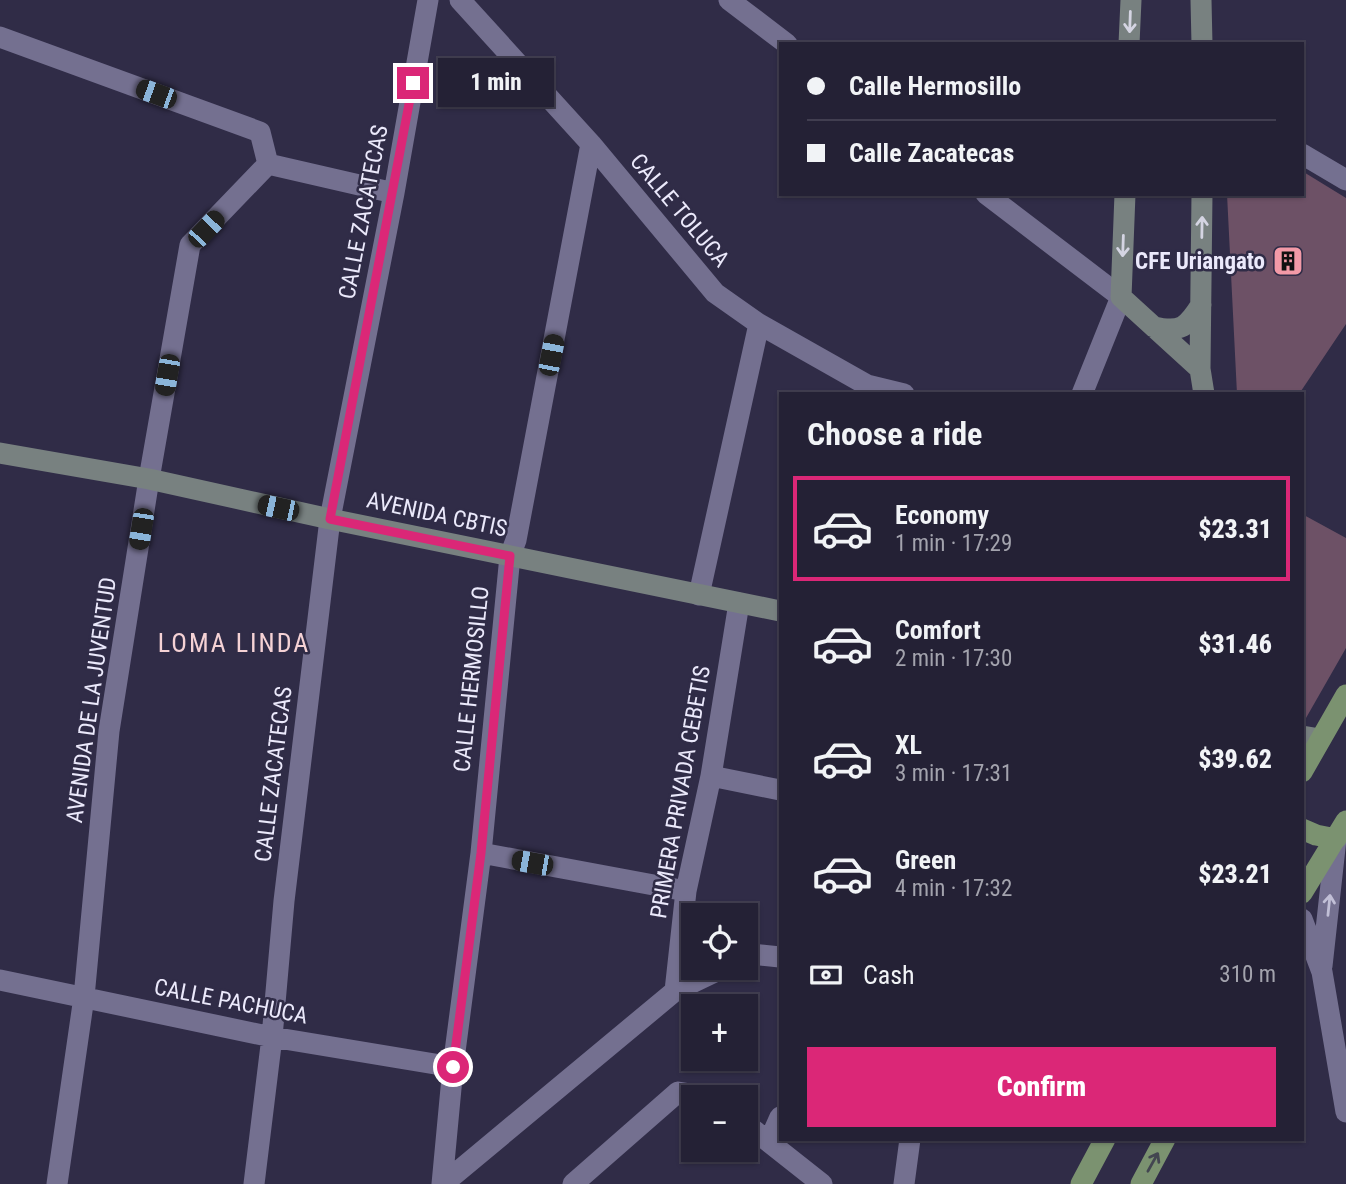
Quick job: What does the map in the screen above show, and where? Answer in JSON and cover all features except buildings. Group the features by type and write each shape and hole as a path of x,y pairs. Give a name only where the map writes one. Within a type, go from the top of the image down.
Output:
{"main road":[{"path":"1304,764 1311,737 1346,695"},
{"path":"1311,737 1346,731"},
{"path":"1304,830 1316,835 1341,830"},
{"path":"1304,890 1341,830"},
{"path":"1082,1184 1104,1141"},
{"path":"1140,1184 1164,1141"}],"street":[{"name":"CALLE ZACATECAS","path":"254,1184 272,1037 284,901 330,519 394,193 428,0"},
{"name":"CALLE TOLUCA","path":"460,0 591,144 715,293 759,324 867,385 897,392"},
{"path":"729,0 784,42"},
{"path":"1129,42 1131,0"},
{"path":"1201,0 1202,42"},
{"path":"0,37 260,132 268,164 394,193"},
{"name":"CALLE HERMOSILLO","path":"442,1184 453,1067 481,853 510,556 516,540 591,144"},
{"path":"1304,155 1346,180"},
{"name":"AVENIDA DE LA JUVENTUD","path":"57,1184 84,998 109,731 190,245 268,164"},
{"path":"989,196 1121,297 1200,369"},
{"path":"1084,392 1121,297 1125,196"},
{"path":"1202,196 1200,369 1204,392"},
{"path":"1154,327 1172,331 1189,323 1201,304"},
{"path":"699,595 759,324"},
{"name":"AVENIDA CBTIS","path":"0,453 149,479 779,611"},
{"name":"PRIMERA PRIVADA CEBETIS","path":"675,991 686,891 711,776 739,603"},
{"path":"711,776 779,790"},
{"path":"1322,971 1341,830"},
{"path":"481,853 686,891"},
{"path":"1304,924 1322,971 1346,1112"},
{"path":"758,955 779,957"},
{"name":"CALLE PACHUCA","path":"0,980 272,1037 453,1067"},
{"path":"442,1184 675,991 698,980"},
{"path":"573,1184 678,1092 681,1092"},
{"path":"769,1142 779,1119"},
{"path":"758,1133 822,1184"},
{"path":"904,1184 910,1141"}],"place":[{"name":"CFE Uriangato","path":"1288,261"}],"district":[{"name":"LOMA LINDA","path":"234,643"}],"route":[{"path":"413,83 330,519 510,556 481,853 453,1067"}]}
